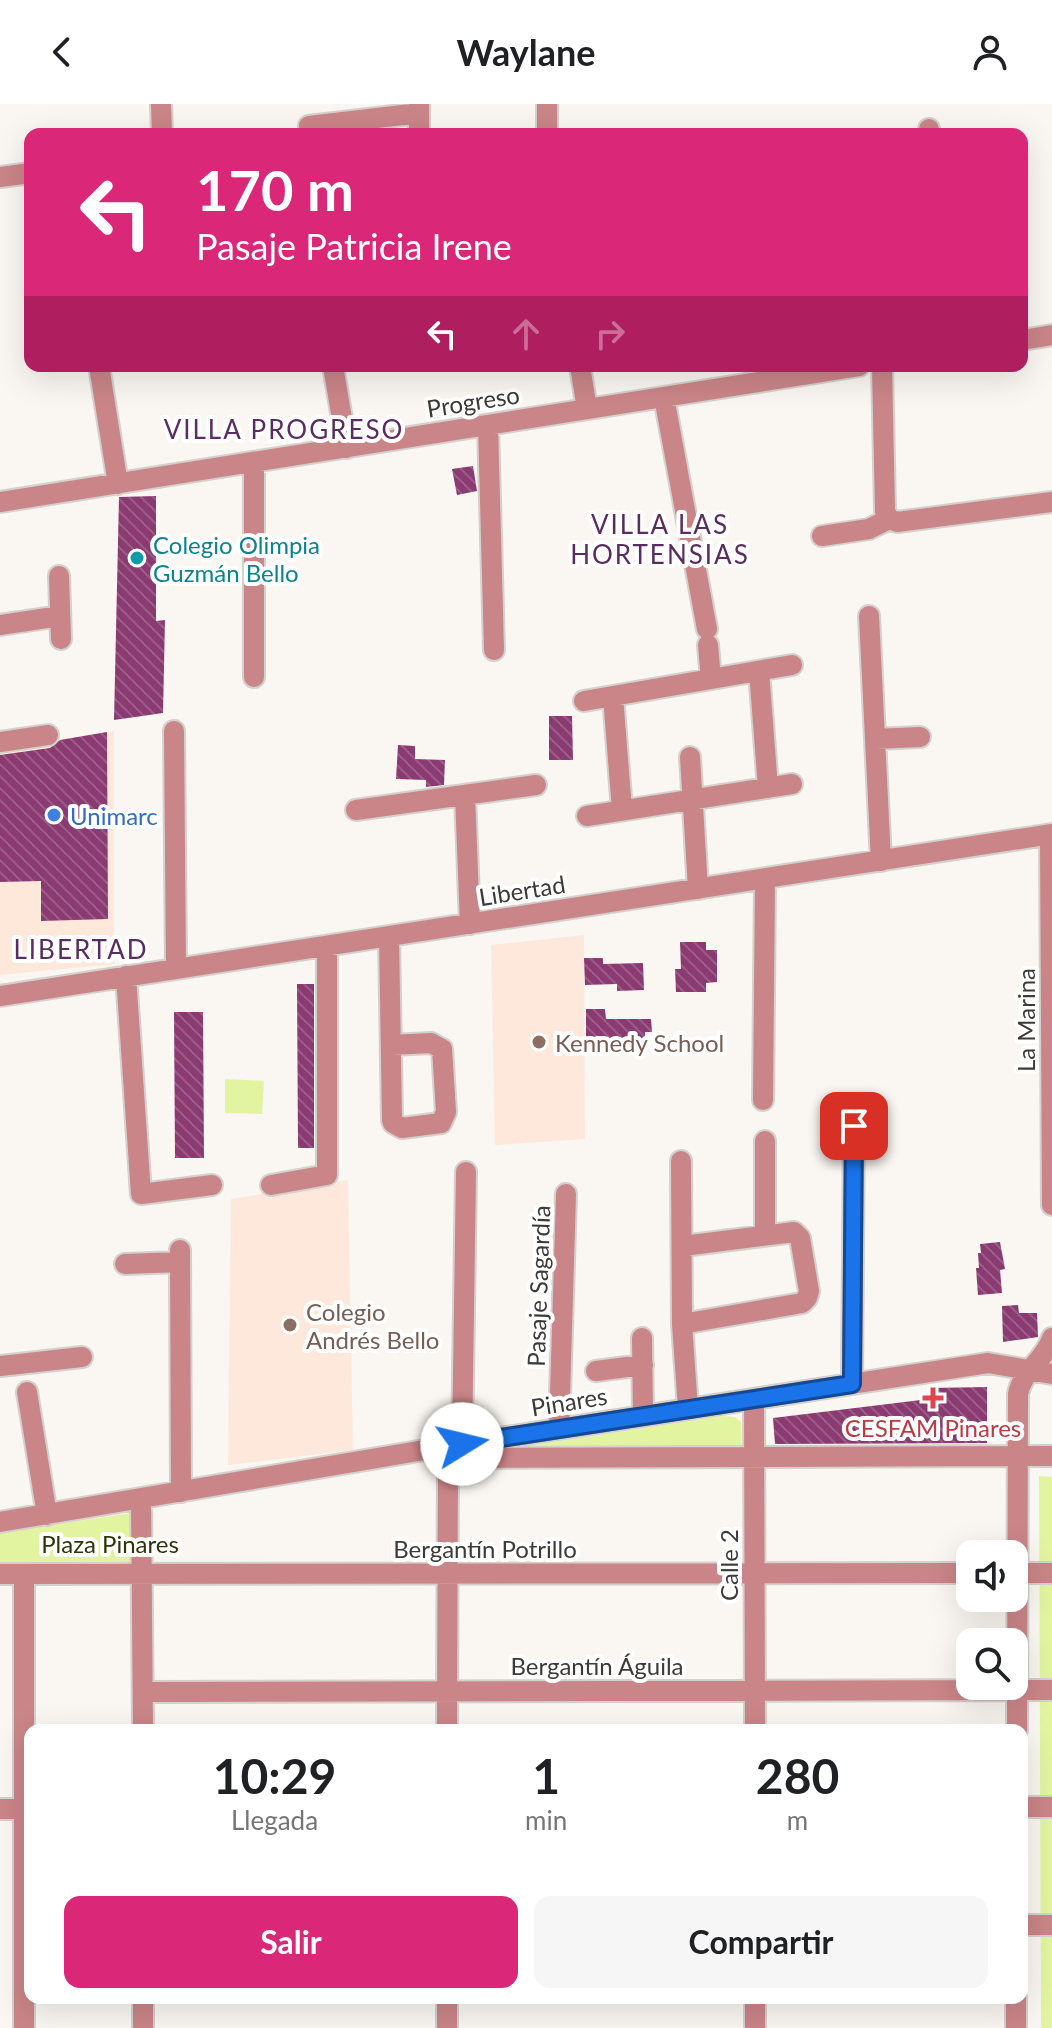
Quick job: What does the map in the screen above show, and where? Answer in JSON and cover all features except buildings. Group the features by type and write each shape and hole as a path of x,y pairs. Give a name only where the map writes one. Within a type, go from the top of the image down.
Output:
{"street":[{"path":"161,104 162,128"},
{"path":"309,104 309,128"},
{"path":"547,104 547,128"},
{"path":"319,128 419,108"},
{"path":"0,177 24,174"},
{"path":"1028,339 1052,335"},
{"path":"100,372 118,484"},
{"path":"334,372 347,448"},
{"path":"581,372 587,409"},
{"name":"Progreso","path":"0,502 664,397 778,372"},
{"path":"882,372 885,511 889,519 897,522 1052,502"},
{"path":"664,397 708,637 711,679"},
{"path":"488,425 494,650"},
{"path":"254,462 254,677"},
{"path":"822,536 869,529 889,519"},
{"path":"59,576 61,639"},
{"path":"0,625 60,616"},
{"path":"869,616 881,861"},
{"path":"584,701 792,665"},
{"path":"759,671 768,788"},
{"path":"613,696 622,810"},
{"path":"174,731 176,969"},
{"path":"0,742 48,735"},
{"path":"875,739 920,737"},
{"path":"690,757 698,889"},
{"path":"587,816 792,784"},
{"path":"356,810 536,785"},
{"path":"465,795 470,924"},
{"name":"Libertad","path":"0,996 1051,835"},
{"name":"La Marina","path":"1051,835 1052,1205"},
{"path":"763,1100 765,879"},
{"path":"389,936 391,1045 393,1123 402,1128 441,1123 446,1117 442,1049 431,1043 391,1045"},
{"path":"271,1185 327,1175 327,946"},
{"path":"126,976 141,1194 212,1185"},
{"path":"852,1384 854,1126"},
{"path":"765,1141 765,1235"},
{"path":"681,1161 682,1324 688,1409"},
{"path":"447,1724 452,1449 466,1172"},
{"name":"Pasaje Sagardía","path":"559,1429 566,1194"},
{"path":"682,1324 802,1303 809,1291 799,1236 791,1232 683,1246"},
{"path":"125,1264 180,1256 181,1492"},
{"path":"642,1338 643,1416"},
{"path":"1017,1540 1018,1394 1021,1383 1046,1352 1052,1338"},
{"path":"0,1366 82,1357"},
{"name":"Pinares","path":"0,1522 559,1429 988,1363 1052,1374"},
{"path":"596,1371 643,1365"},
{"path":"27,1392 47,1515"},
{"name":"Calle 2","path":"754,1399 755,1724"},
{"path":"452,1449 754,1457 1052,1456"},
{"path":"141,1499 143,1724"},
{"name":"Bergantín Potrillo","path":"0,1574 956,1573"},
{"path":"1028,1573 1052,1573"},
{"path":"24,1574 26,1724"},
{"name":"Bergantín Águila","path":"143,1692 956,1690"},
{"name":"Bergantín Águila","path":"1028,1690 1052,1690"},
{"path":"1017,1700 1017,1724"},
{"path":"1028,1807 1052,1807"},
{"path":"0,1809 24,1809"},
{"path":"1028,1925 1052,1925"},
{"path":"24,2004 24,2028"},
{"path":"143,2004 143,2028"},
{"path":"447,2004 447,2028"},
{"path":"755,2004 755,2028"},
{"path":"1016,2004 1016,2028"}],"shaded area":[{"name":"Unimarc","path":"114,731 114,964 0,975 0,749"},
{"name":"Kennedy School","path":"584,935 585,1139 495,1145 491,945"},
{"name":"Colegio Andrés Bello","path":"348,1180 353,1450 228,1465 231,1199"}],"green space":[{"path":"225,1079 264,1081 262,1114 225,1113"},
{"path":"723,1416 735,1417 741,1422 742,1452 490,1452"},
{"path":"1039,1476 1052,1477 1052,2028 1041,2028"},
{"name":"Plaza Pinares","path":"138,1512 136,1564 0,1569 0,1533"}],"place":[{"name":"Colegio Olimpia Guzmán Bello","path":"137,558"},
{"name":"Unimarc","path":"54,815"},
{"name":"Kennedy School","path":"539,1042"},
{"name":"Colegio Andrés Bello","path":"290,1325"},
{"name":"CESFAM Pinares","path":"933,1398"}],"district":[{"name":"VILLA PROGRESO","path":"284,429"},
{"name":"VILLA LAS HORTENSIAS","path":"660,539"},
{"name":"LIBERTAD","path":"81,949"}],"route":[{"path":"462,1444 852,1384 854,1126"}]}
